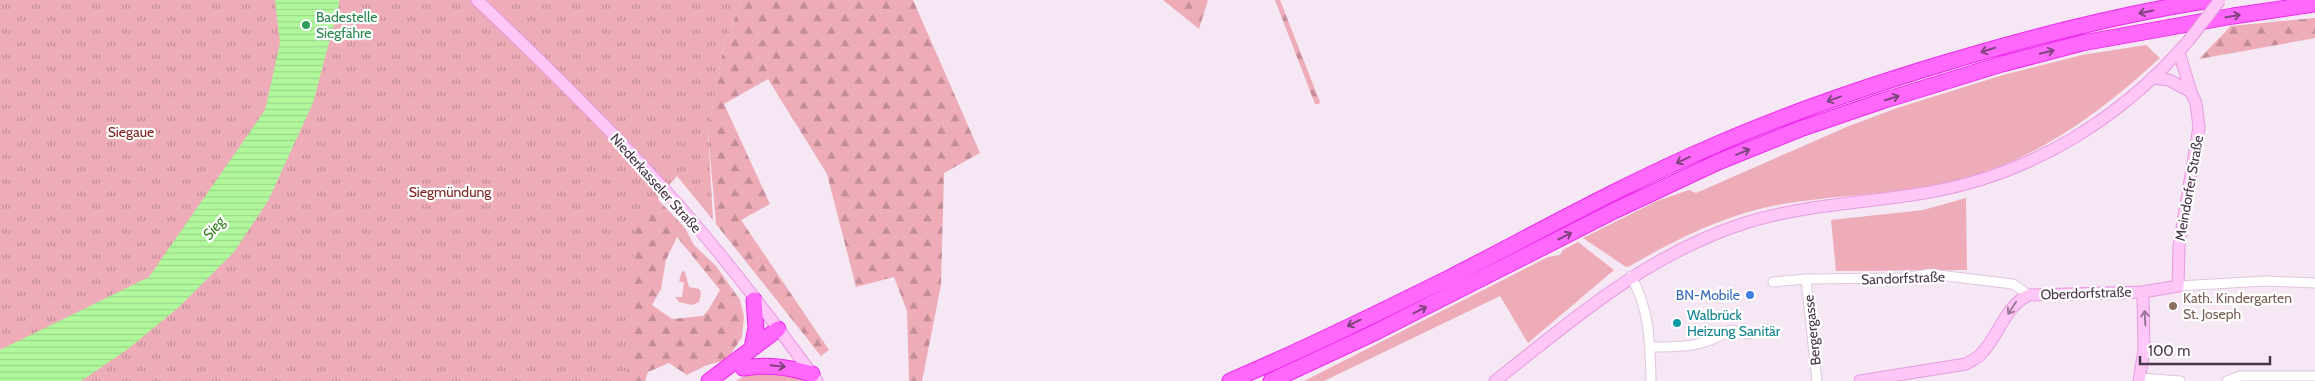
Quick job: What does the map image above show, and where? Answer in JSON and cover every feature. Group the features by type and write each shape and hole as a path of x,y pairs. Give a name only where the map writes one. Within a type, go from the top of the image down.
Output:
{"highway":[{"path":"1230,381 1446,279 1611,193 1713,145 1875,84 2000,46 2097,22 2211,0"},
{"path":"1271,381 1376,332 1616,210 1718,162 1800,129 1882,101 2002,64 2082,43 2233,16 2315,4"},
{"path":"752,348 756,328 754,300"},
{"path":"709,381 752,348 781,332"},
{"path":"724,381 742,368 781,332"},
{"path":"742,368 762,365 782,366 814,378"}],"main road":[{"name":"Niederkasseler Straße","path":"478,0 562,80 673,198 781,332 814,378"},
{"path":"1495,381 1631,276 1702,239 1747,222 1796,211 1930,192 1976,182 2020,166 2066,144 2122,105 2152,78 2179,52 2220,0"},
{"name":"Meindorfer Straße","path":"2178,286 2179,246 2199,127 2196,103 2179,52"},
{"path":"2152,78 2169,80 2191,92"},
{"name":"Oberdorfstraße","path":"1860,381 1966,364 1979,356 1987,346 2017,300 2029,295 2143,292 2178,286"},
{"path":"2140,380 2144,350 2143,292"}],"street":[{"name":"Sandorfstraße","path":"1773,282 1806,279 1902,278 1930,274 2014,284 2029,295"},
{"path":"1631,276 1647,314 1651,347 1651,381"},
{"name":"Bergergasse","path":"1806,279 1818,381"},
{"name":"Oberdorfstraße","path":"2178,286 2266,281 2315,284"},
{"path":"1651,347 1695,346 1716,339 1732,330 1748,334"},
{"path":"2227,381 2240,376 2315,376"},
{"path":"2140,380 2180,381"}],"green space":[{"name":"Siegmündung","path":"0,0 742,0 724,45 708,131 713,220 677,176 636,225 629,290 631,356 624,381 20,381 0,379"},
{"path":"461,0 685,228 694,245 716,266 740,300 744,317 742,337 727,360 707,365 687,375 669,363 648,372 645,381 613,381","holes":["677,237 720,290 703,316 672,319 652,305 661,289 666,260"]},
{"path":"742,0 913,0 980,153 944,173 941,285 922,381 909,381 907,311 894,277 856,287 827,174 768,79 724,104 770,204 741,220 829,350 821,356 716,224 708,131 724,45"},
{"path":"1163,0 1208,0 1199,29"},
{"path":"1275,0 1280,0 1320,102 1319,104 1315,104"},
{"path":"2315,18 2315,38 2199,59 2231,26"},
{"path":"2146,45 2160,58 2098,110 2031,152 1981,173 1932,186 1907,190 1808,200 1762,208 1704,228 1626,267 1583,238 1657,201 1689,190 1696,193 1849,126 1897,108 2003,75 2082,55"},
{"path":"1966,198 1967,270 1836,271 1831,220 1923,210"},
{"path":"1578,242 1614,270 1528,343 1500,296 1324,381 1304,381 1548,257 1560,255 1563,250"},
{"path":"682,271 685,272 689,287 699,289 701,293 699,302 692,305 679,302 675,297 682,297 684,283 679,281"},
{"path":"767,369 805,381 736,381 753,371"}],"water":[{"name":"Sieg","path":"275,0 339,0 339,5 313,103 268,201 234,252 179,307 128,349 81,381 0,381 0,350 149,277 265,110 280,43"}],"place":[{"name":"Badestelle Siegfähre","path":"306,25"},
{"name":"BN-Mobile","path":"1750,295"},
{"name":"Kath. Kindergarten St. Joseph","path":"2173,306"},
{"name":"Walbrück Heizung Sanitär","path":"1677,323"}],"park label":[{"name":"Siegaue","path":"131,132"}]}
